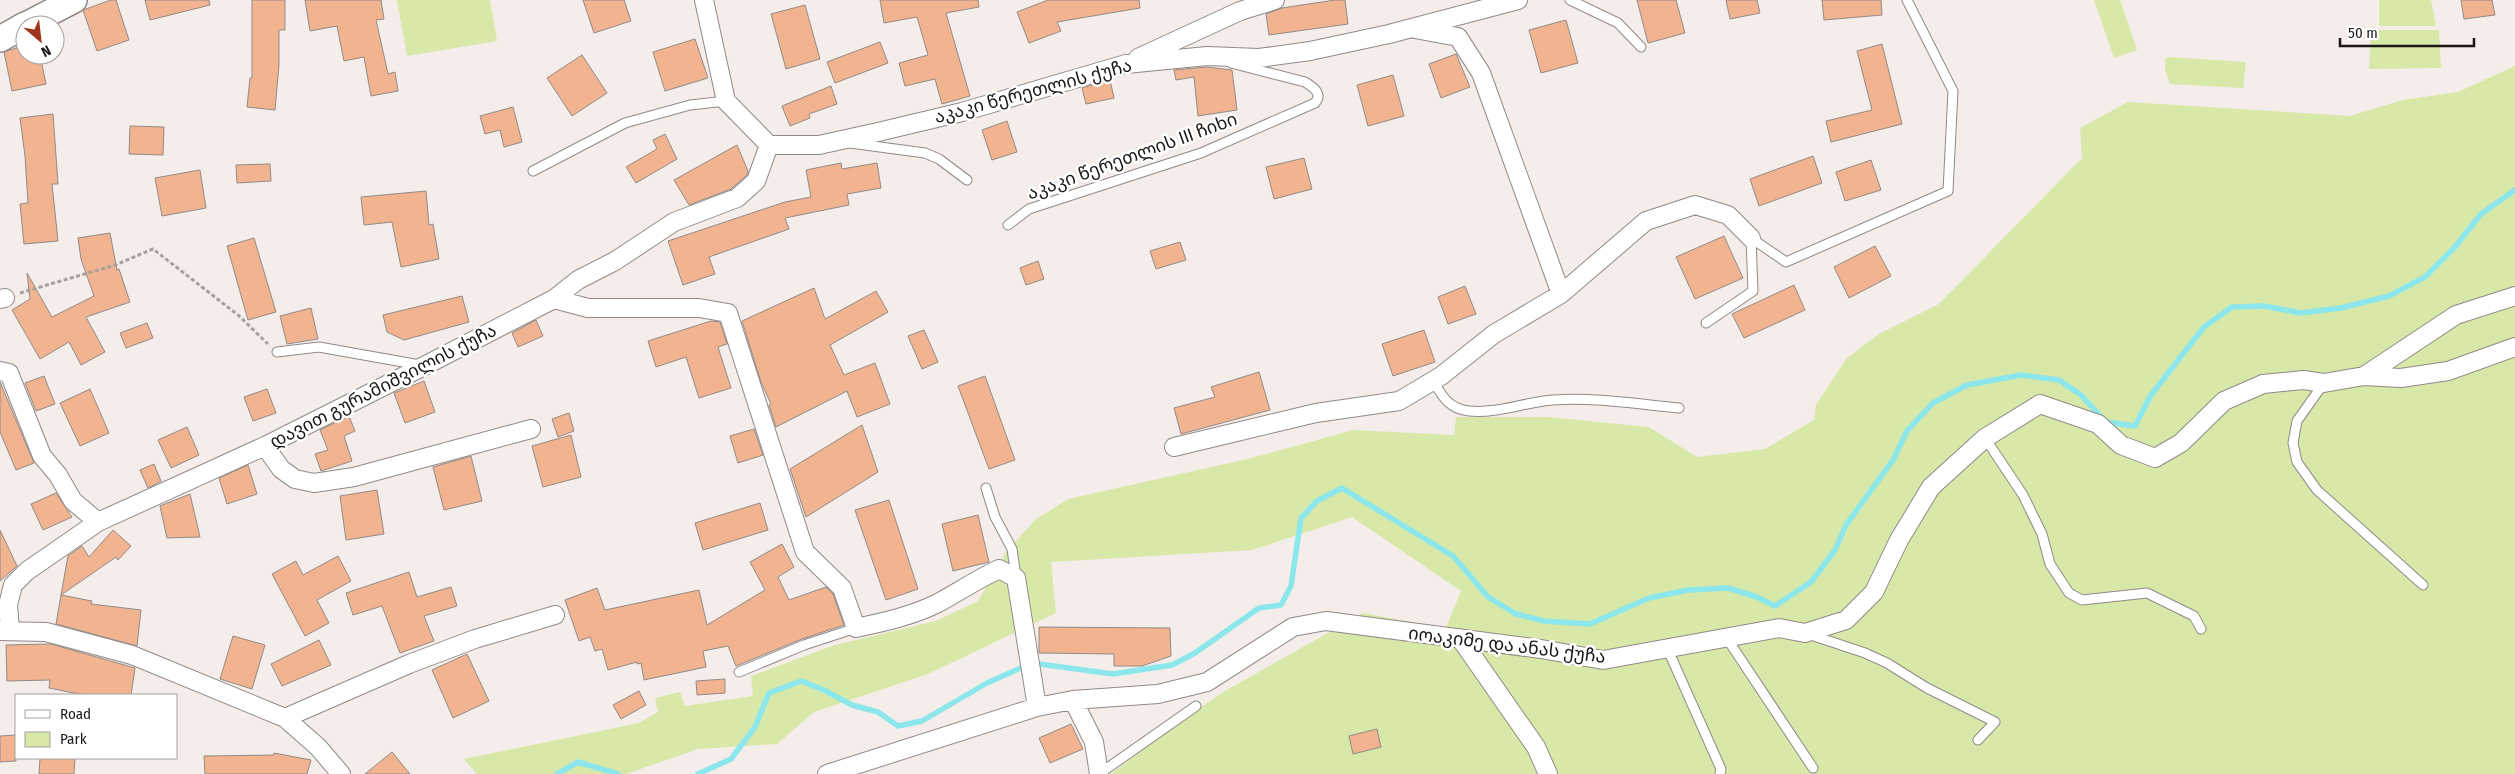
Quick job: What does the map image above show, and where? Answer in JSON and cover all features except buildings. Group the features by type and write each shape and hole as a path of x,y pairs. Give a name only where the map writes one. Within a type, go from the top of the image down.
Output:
{"street":[{"path":"45,15 74,0"},
{"path":"704,0 726,101 769,145"},
{"path":"1126,64 1240,11 1275,0"},
{"name":"აკაკი წერეთლის ქუჩა","path":"769,145 819,145 962,112 1126,64 1207,56 1259,58 1310,51 1518,0"},
{"path":"1410,28 1458,37 1481,73 1561,294"},
{"path":"0,38 15,30"},
{"name":"დავით გურამიშვილის ქუჩა","path":"5,630 4,606 14,585 27,571 98,522 265,446 424,366 554,299 578,280 616,261 674,222 737,198 756,181 769,145"},
{"path":"1174,447 1316,413 1400,401 1433,381 1494,334 1561,294 1646,221 1695,206 1728,215 1751,238"},
{"path":"2364,376 2456,315 2515,296"},
{"path":"554,299 588,308 699,308 728,312 805,552 842,588 856,628 892,621 937,603 999,569 1016,578 1036,707"},
{"name":"იოაკიმე და ანას ქუჩა","path":"827,774 1036,707 1073,700 1158,694 1207,682 1293,627 1326,621 1398,632 1460,638 1603,660 1668,650 1779,628 1805,633 1846,620 1874,592 1899,540 1931,487 1985,438 2040,404 2098,424 2121,445 2156,458 2181,443 2224,402 2263,384 2303,380 2324,383 2364,376 2402,378 2448,371 2515,348"},
{"path":"0,371 8,373 42,456 58,475 73,501 98,522"},
{"path":"265,446 281,468 295,479 314,483 354,477 531,429"},
{"path":"285,718 409,664 475,639 556,615"},
{"path":"5,630 46,632 132,655 285,718 318,747 341,774"},
{"path":"1460,638 1536,747 1548,774"},
{"path":"1073,700 1094,742 1099,774"}],"lane":[{"path":"1570,0 1618,23 1641,47"},
{"path":"1751,238 1786,262 1948,191 1954,91 1907,0"},
{"name":"აკაკი წერეთლის III ჩიხი","path":"1008,225 1029,209 1201,153 1315,103 1318,99 1318,94 1313,87 1305,82 1207,56"},
{"path":"534,171 625,123 690,105 726,101"},
{"path":"834,141 925,153 939,159 967,180"},
{"path":"1706,322 1753,291 1751,238"},
{"path":"277,352 319,347 424,366"},
{"path":"1433,381 1443,399 1451,406 1469,411 1495,410 1550,400 1577,399 1679,408"},
{"path":"2324,383 2297,421 2293,443 2297,462 2317,490 2423,584"},
{"path":"1985,438 2023,495 2042,534 2050,564 2069,593 2082,600 2147,593 2194,616 2201,629"},
{"path":"986,488 995,517 1012,549 1016,578"},
{"path":"739,672 804,645 856,628"},
{"path":"1805,633 1872,656 1927,688 1995,722 1978,740"},
{"path":"1726,637 1813,768"},
{"path":"1668,650 1721,769 1720,774"},
{"path":"1099,774 1196,706"}],"path":[{"path":"3,298 115,264 153,250 238,315 277,352"}],"green space":[{"path":"397,0 490,0 497,41 407,56"},
{"path":"2094,0 2120,0 2137,50 2114,58"},
{"path":"2379,0 2431,0 2436,26 2379,26"},
{"path":"2371,30 2439,30 2441,68 2369,69"},
{"path":"2168,57 2246,62 2243,88 2170,84 2165,69 2165,59"},
{"path":"2515,66 2515,774 1111,774 1180,721 1225,691 1363,613 1446,628 1461,591 1352,517 1252,550 1051,562 1056,613 928,674 814,712 777,744 698,749 626,774 477,774 464,759 639,723 658,712 655,698 680,692 685,706 753,696 751,676 835,645 936,621 978,601 1006,552 1035,520 1068,499 1252,458 1353,430 1454,435 1456,417 1547,417 1649,427 1697,457 1765,449 1814,420 1816,405 1846,359 1879,334 1939,304 2082,158 2080,128 2128,102 2350,116 2403,100 2458,92"}],"waterway":[{"path":"698,774 731,759 755,727 769,693 801,681 824,690 852,705 878,712 898,726 922,721 987,683 1032,663 1113,674 1172,665 1195,653 1259,608 1281,605 1291,586 1301,518 1317,501 1342,488 1453,556 1488,597 1516,614 1544,621 1590,624 1649,598 1688,590 1728,588 1757,597 1775,606 1811,582 1835,550 1846,525 1893,460 1907,431 1933,403 1967,385 2021,375 2059,380 2081,395 2106,422 2135,426 2151,395 2204,327 2232,307 2264,306 2301,313 2341,308 2389,296 2425,277 2455,247 2481,214 2515,190"},
{"path":"557,774 578,762 618,774"}]}
